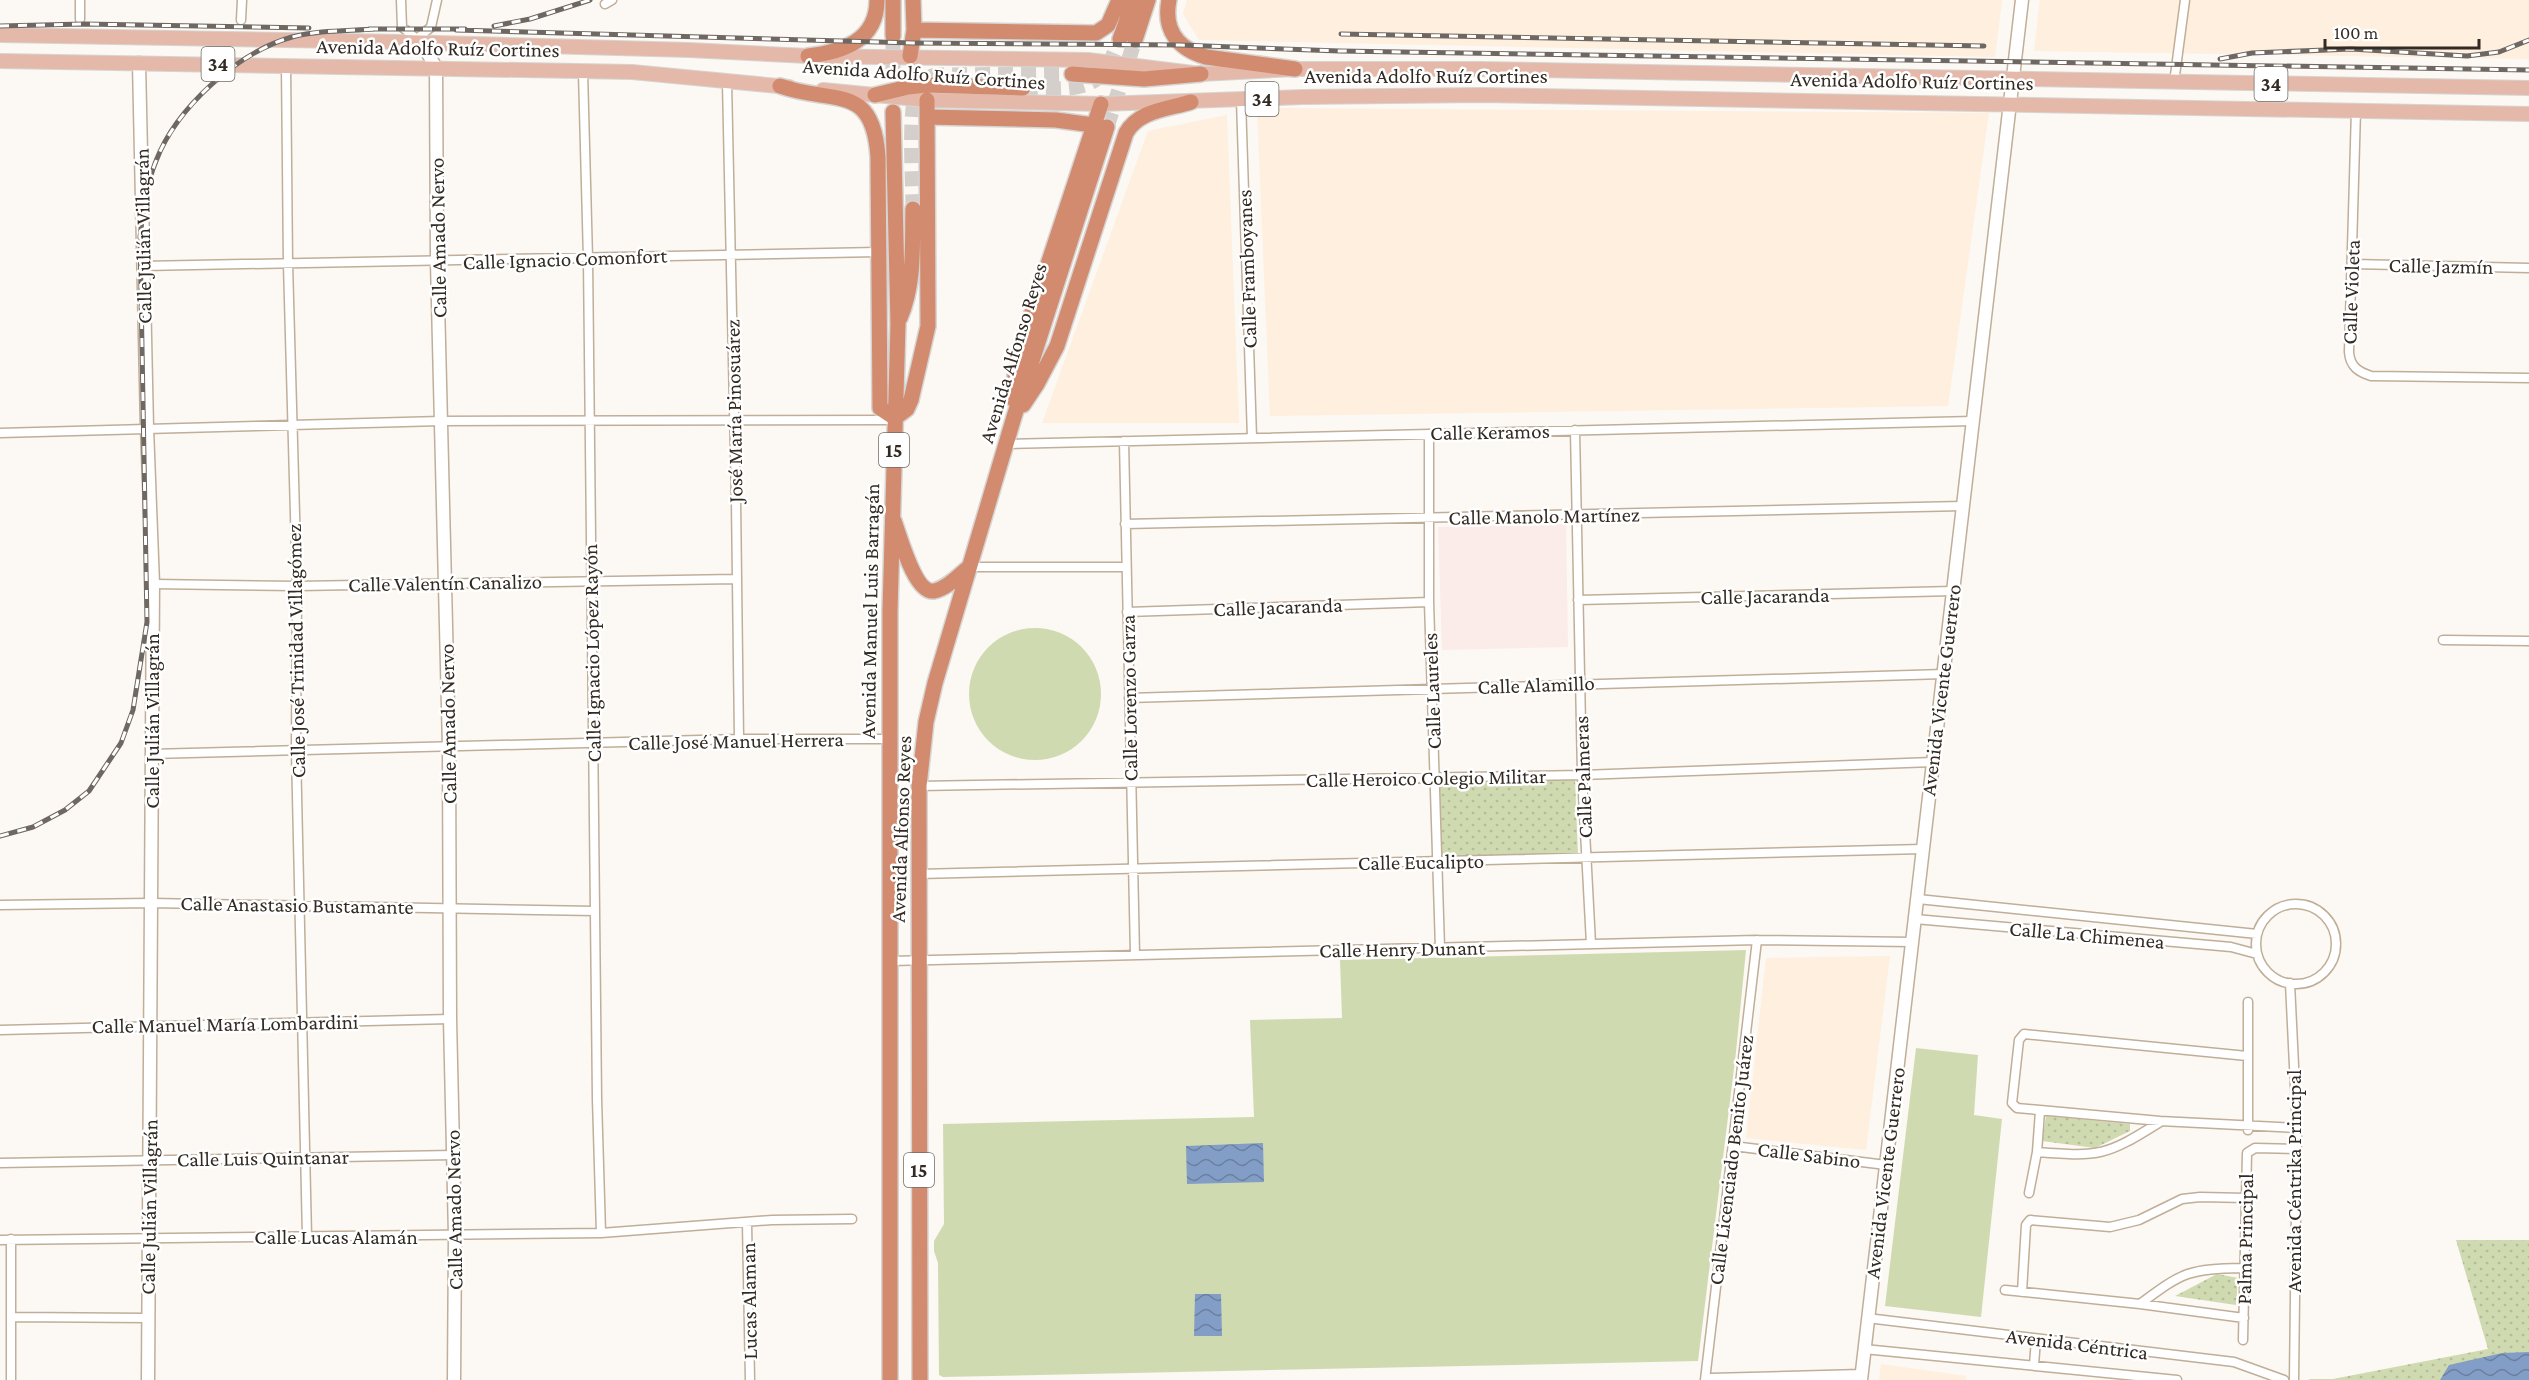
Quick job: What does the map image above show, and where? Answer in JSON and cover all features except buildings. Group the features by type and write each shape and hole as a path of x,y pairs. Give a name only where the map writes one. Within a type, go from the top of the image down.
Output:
{"highway":[{"path":"808,56 839,51 858,41 872,25 877,0"},
{"path":"893,0 894,36"},
{"path":"910,56 914,30 913,0"},
{"path":"914,30 1096,33 1108,25 1119,0"},
{"path":"1120,39 1134,0"},
{"path":"1135,39 1148,0"},
{"path":"1169,0 1168,16 1173,36 1180,45 1193,53 1206,57 1295,69"},
{"path":"1072,74 1144,80 1201,74"},
{"path":"875,94 926,85 1023,88"},
{"path":"780,86 802,94 840,98 853,102 867,112 877,139 880,408 895,419 907,409 912,400 928,326 927,100"},
{"path":"1014,417 1037,384 1057,346 1130,125 1142,116 1191,102"},
{"path":"1014,417 1015,375 1025,334 1100,126 1101,104"},
{"name":"Avenida Manuel Luis Barragán","path":"890,787 891,513 898,324 893,112"},
{"path":"927,117 1056,120 1100,126"},
{"path":"898,324 908,301 911,282 913,209"},
{"name":"Avenida Alfonso Reyes","path":"920,1380 919,786 926,722 933,693 1014,417"},
{"path":"891,513 916,579 924,589 930,591 943,588 969,567"},
{"name":"Avenida Alfonso Reyes","path":"890,787 890,1380"},
{"path":"919,1359 926,1380"}],"main road":[{"name":"Avenida Adolfo Ruíz Cortines","path":"0,35 420,41 808,56 1088,60 1201,74 1295,69 1492,69 2529,88"},
{"name":"Avenida Adolfo Ruíz Cortines","path":"0,61 632,72 927,100 1101,104 1481,94 2529,114"}],"street":[{"path":"80,0 80,20"},
{"path":"242,0 242,20"},
{"path":"401,0 402,27 420,41 436,68"},
{"path":"420,41 431,27 437,0"},
{"name":"Avenida Vicente Guerrero","path":"1861,1378 2022,0"},
{"path":"2174,83 2185,0"},
{"name":"Calle Julián Villagrán","path":"139,63 147,428 153,584 148,1380"},
{"name":"Calle José Trinidad Villagómez","path":"286,65 288,264 297,586 296,751 307,1237"},
{"name":"Calle Amado Nervo","path":"436,68 437,262 449,747 450,1019 455,1236 454,1380"},
{"name":"Calle Ignacio López Rayón","path":"583,72 588,259 588,420 601,1233"},
{"name":"José María Pinosuárez","path":"727,82 735,419 738,740"},
{"name":"Calle Framboyanes","path":"1241,100 1252,438"},
{"name":"Calle Violeta","path":"2356,110 2349,352 2352,364 2356,370 2372,376 2529,378"},
{"name":"Calle Ignacio Comonfort","path":"143,266 878,252"},
{"name":"Calle Jazmín","path":"2353,264 2529,268"},
{"path":"0,433 441,421 895,419"},
{"name":"Calle Keramos","path":"1006,444 1973,421"},
{"name":"Calle Palmeras","path":"1575,430 1582,775 1591,944"},
{"name":"Calle Laureles","path":"1429,434 1429,602 1440,948"},
{"name":"Calle Lorenzo Garza","path":"1124,441 1135,955"},
{"name":"Calle Manolo Martínez","path":"1125,524 1963,506"},
{"path":"969,567 1126,567"},
{"name":"Calle Valentín Canalizo","path":"153,584 297,586 736,579"},
{"name":"Calle Jacaranda","path":"1578,600 1953,591"},
{"name":"Calle Jacaranda","path":"1128,612 1429,602"},
{"path":"2443,640 2529,641"},
{"name":"Calle Alamillo","path":"1129,698 1944,674"},
{"name":"Calle José Manuel Herrera","path":"151,754 738,740 890,739"},
{"name":"Calle Heroico Colegio Militar","path":"919,786 1582,775 1933,762"},
{"name":"Calle Eucalipto","path":"919,874 1923,849"},
{"path":"1918,899 2257,934"},
{"name":"Calle Anastasio Bustamante","path":"0,905 151,903 595,911"},
{"path":"2299,904 2311,907 2330,922 2335,933 2334,957 2320,976 2309,982 2290,983 2272,976 2263,966 2257,954 2257,934 2267,916 2286,905 2299,904"},
{"name":"Calle La Chimenea","path":"1915,919 2231,947 2257,954"},
{"name":"Calle Henry Dunant","path":"890,961 1757,940 1913,942"},
{"name":"Calle Licenciado Benito Juárez","path":"1705,1380 1757,940"},
{"name":"Avenida Céntrika Principal","path":"2290,983 2297,1130 2294,1380"},
{"path":"2246,1127 2248,1002"},
{"name":"Calle Manuel María Lombardini","path":"0,1030 450,1019"},
{"path":"2247,1056 2024,1034 2019,1040 2012,1103 2017,1108 2040,1111 2297,1130"},
{"path":"2029,1193 2037,1152 2040,1111"},
{"path":"2037,1152 2099,1154 2123,1145 2160,1121"},
{"name":"Calle Sabino","path":"1733,1146 1886,1165"},
{"name":"Palma Principal","path":"2243,1340 2247,1156 2250,1150 2255,1148 2297,1149"},
{"name":"Calle Luis Quintanar","path":"0,1163 454,1155"},
{"path":"2022,1292 2026,1225 2030,1220 2110,1227 2139,1220 2182,1199 2246,1198"},
{"name":"Calle Lucas Alamán","path":"0,1240 601,1233 797,1219 852,1219"},
{"name":"Lucas Alaman","path":"747,1223 750,1380"},
{"path":"10,1239 11,1380"},
{"path":"2140,1304 2184,1274 2209,1268 2244,1268"},
{"path":"2005,1290 2140,1304 2244,1318"},
{"path":"12,1317 148,1318"},
{"name":"Avenida Céntrica","path":"1867,1318 2234,1362 2284,1380"},
{"path":"2034,1365 2036,1339"},
{"name":"Avenida Céntrica","path":"1864,1349 2177,1380"},
{"path":"1710,1380 1861,1378"}],"shaded area":[{"path":"1187,0 2002,0 1995,57 1199,40 1183,14"},
{"path":"2040,0 2529,0 2529,59 2034,51"},
{"path":"1257,108 1989,113 1948,406 1270,416"},
{"path":"1227,115 1239,423 1042,423 1148,131"},
{"path":"1566,524 1568,647 1442,650 1438,527"},
{"path":"1890,956 1866,1150 1746,1138 1766,958"},
{"path":"1881,1364 1966,1376 1966,1380 1879,1380"}],"green space":[{"path":"1035,628 1060,633 1082,647 1096,669 1101,694 1096,719 1082,741 1060,755 1035,760 1010,755 988,741 974,719 969,694 974,669 988,647 1010,633"},
{"path":"1575,779 1578,855 1440,858 1439,780"},
{"path":"1746,950 1736,1052 1698,1361 943,1377 939,1375 938,1263 934,1241 944,1224 943,1124 1254,1117 1250,1020 1342,1018 1340,960"},
{"path":"1916,1048 1978,1055 1974,1115 2002,1119 1981,1317 1885,1306"},
{"path":"2046,1116 2130,1124 2130,1131 2095,1148 2042,1141"},
{"path":"2456,1240 2529,1240 2529,1380 2308,1379 2333,1379 2488,1349"},
{"path":"2217,1274 2238,1278 2236,1305 2175,1296"}],"water":[{"path":"1263,1143 1264,1182 1187,1184 1186,1146"},
{"path":"1195,1294 1221,1294 1222,1336 1194,1336"},
{"path":"2529,1352 2529,1380 2440,1380 2449,1365 2502,1353"}],"tunnel":[{"path":"893,36 893,102"},
{"path":"1023,88 1077,87 1096,80 1111,61 1120,39"},
{"path":"1107,127 1135,40"},
{"path":"913,209 913,113 914,99 922,82 935,75 1072,74"}],"railway":[{"path":"494,26 530,19 590,0"},
{"path":"0,26 84,24 309,28"},
{"path":"369,29 465,29"},
{"path":"0,836 33,827 65,810 89,791 121,743 133,710 147,622 140,237 147,189 165,141 178,121 211,85 251,55 271,44 302,35 375,29"},
{"path":"456,30 913,43 1180,45 1339,51 2529,70"},
{"path":"1341,34 1984,46"},
{"path":"2220,59 2252,53 2351,49 2467,56 2499,52 2529,40"}]}
